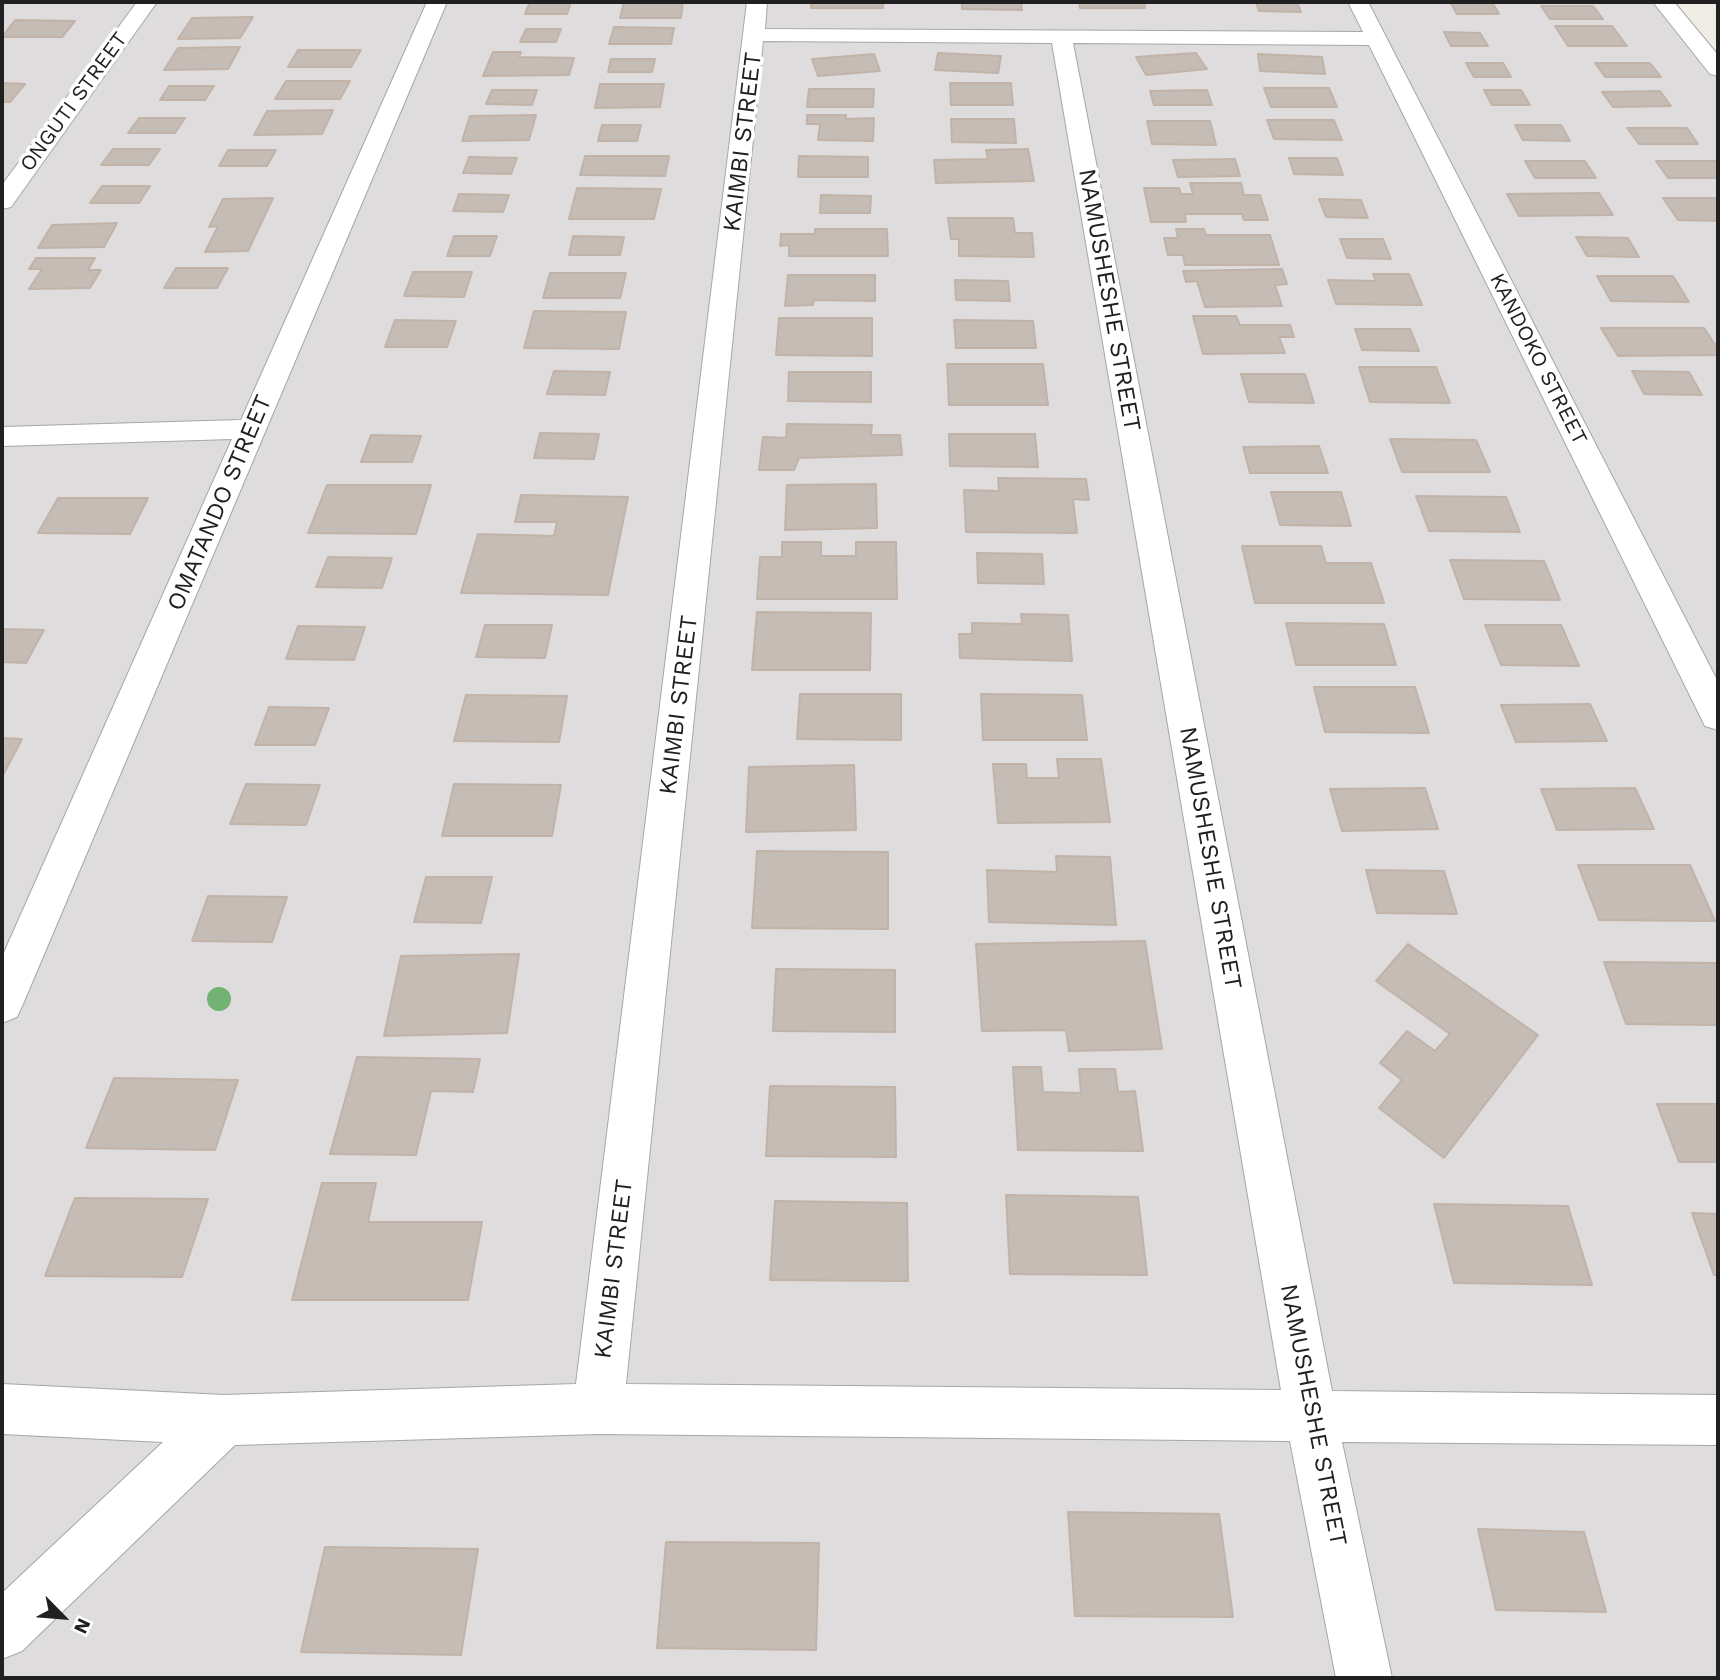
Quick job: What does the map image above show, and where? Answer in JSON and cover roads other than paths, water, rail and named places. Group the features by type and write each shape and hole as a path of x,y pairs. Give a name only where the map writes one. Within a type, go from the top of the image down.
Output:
{"street":[{"name":"ONGUTI STREET","path":"2,202 147,2"},
{"name":"OMATANDO STREET","path":"2,1004 437,2"},
{"name":"KANDOKO STREET","path":"1358,2 1718,716"},
{"path":"1663,2 1718,69"},
{"path":"756,19 1062,36 1377,39"},
{"name":"KAIMBI STREET","path":"598,1409 756,19"},
{"name":"NAMUSHESHE STREET","path":"1062,36 1311,1416 1364,1678"},
{"path":"2,436 252,429"},
{"path":"2,1409 224,1420 598,1409 1718,1420"},
{"path":"2,1630 224,1420"}]}
